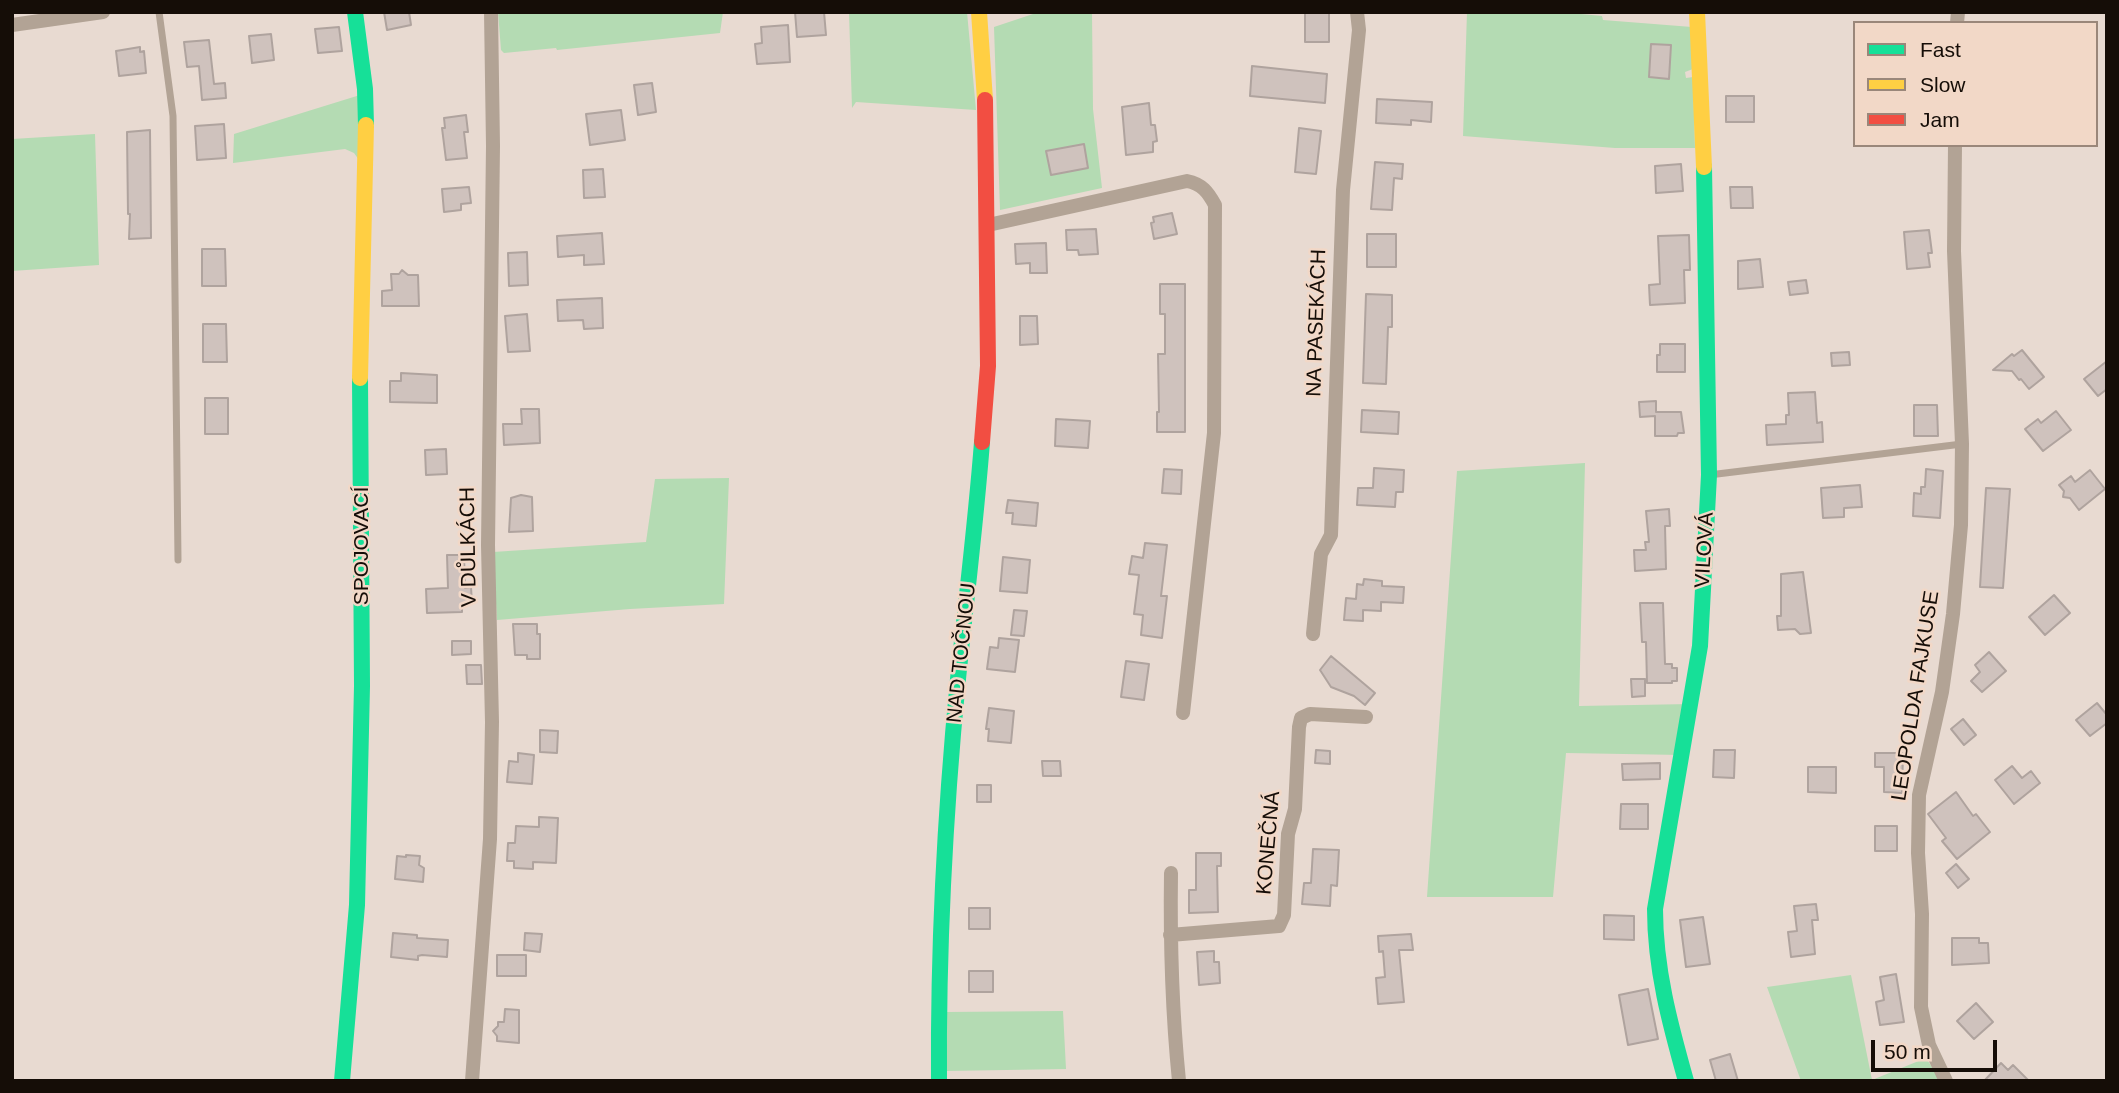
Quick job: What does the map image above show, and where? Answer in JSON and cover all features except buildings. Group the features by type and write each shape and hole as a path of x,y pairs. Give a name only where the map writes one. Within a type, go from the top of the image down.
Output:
{"street":[{"path":"12,25 103,12"},
{"name":"SPOJOVACÍ","path":"342,1081 358,905 362,686 360,367 366,89 355,12"},
{"name":"V DŮLKÁCH","path":"472,1081 490,839 492,736 488,545 493,154 491,12"},
{"name":"NAD TOČNOU","path":"939,1081 938,983 944,872 958,680 978,497 988,366 987,130 979,12"},
{"name":"NA PASEKÁCH","path":"1313,634 1321,554 1331,535 1343,190 1359,30 1357,12"},
{"name":"VILOVÁ","path":"1686,1081 1664,996 1655,944 1655,908 1700,646 1709,475 1704,170 1697,12"},
{"name":"LEOPOLDA FAJKUSE","path":"1946,1081 1928,1045 1922,1007 1919,795 1942,692 1953,614 1961,525 1962,444 1954,251 1955,147"},
{"path":"988,225 1187,181 1198,183 1209,193 1215,205 1214,432 1183,713"},
{"name":"KONEČNÁ","path":"1170,935 1279,926 1284,915 1288,834 1294,810 1301,718 1310,715 1366,718"},
{"path":"1171,873 1173,1020 1179,1081"}],"lane":[{"path":"159,12 173,116 178,559"},
{"path":"1709,475 1962,444"}],"green space":[{"path":"498,12 723,12 720,33 504,53 501,50"},
{"path":"849,12 967,12 976,110 856,102 852,108"},
{"path":"1039,12 1092,12 1093,109 1102,188 1000,210 994,27"},
{"path":"1467,12 1560,12 1602,16 1603,20 1692,27 1693,69 1685,72 1686,78 1693,77 1695,148 1615,148 1463,136"},
{"path":"360,95 359,160 354,153 345,149 233,163 234,134"},
{"path":"95,134 99,265 12,271 12,139"},
{"path":"1585,463 1579,706 1691,704 1682,755 1566,753 1553,897 1427,897 1457,471"},
{"path":"729,478 724,604 497,620 493,552 646,542 655,479"},
{"path":"1851,975 1872,1080 1926,1058 1941,1081 1801,1081 1767,987"},
{"path":"1063,1011 1066,1069 946,1071 946,1012"}],"traffic: fast":[{"path":"355,12 365,89 366,125"},
{"path":"1686,1081 1661,975 1655,909 1700,646 1709,475 1704,167"},
{"path":"342,1081 357,905 362,686 360,378"},
{"path":"939,1081 941,930 949,779 982,442"}],"traffic: slow":[{"path":"979,12 985,100"},
{"path":"1697,12 1704,167"},
{"path":"360,378 366,125"}],"traffic: jam":[{"path":"982,442 988,366 985,100"}]}
